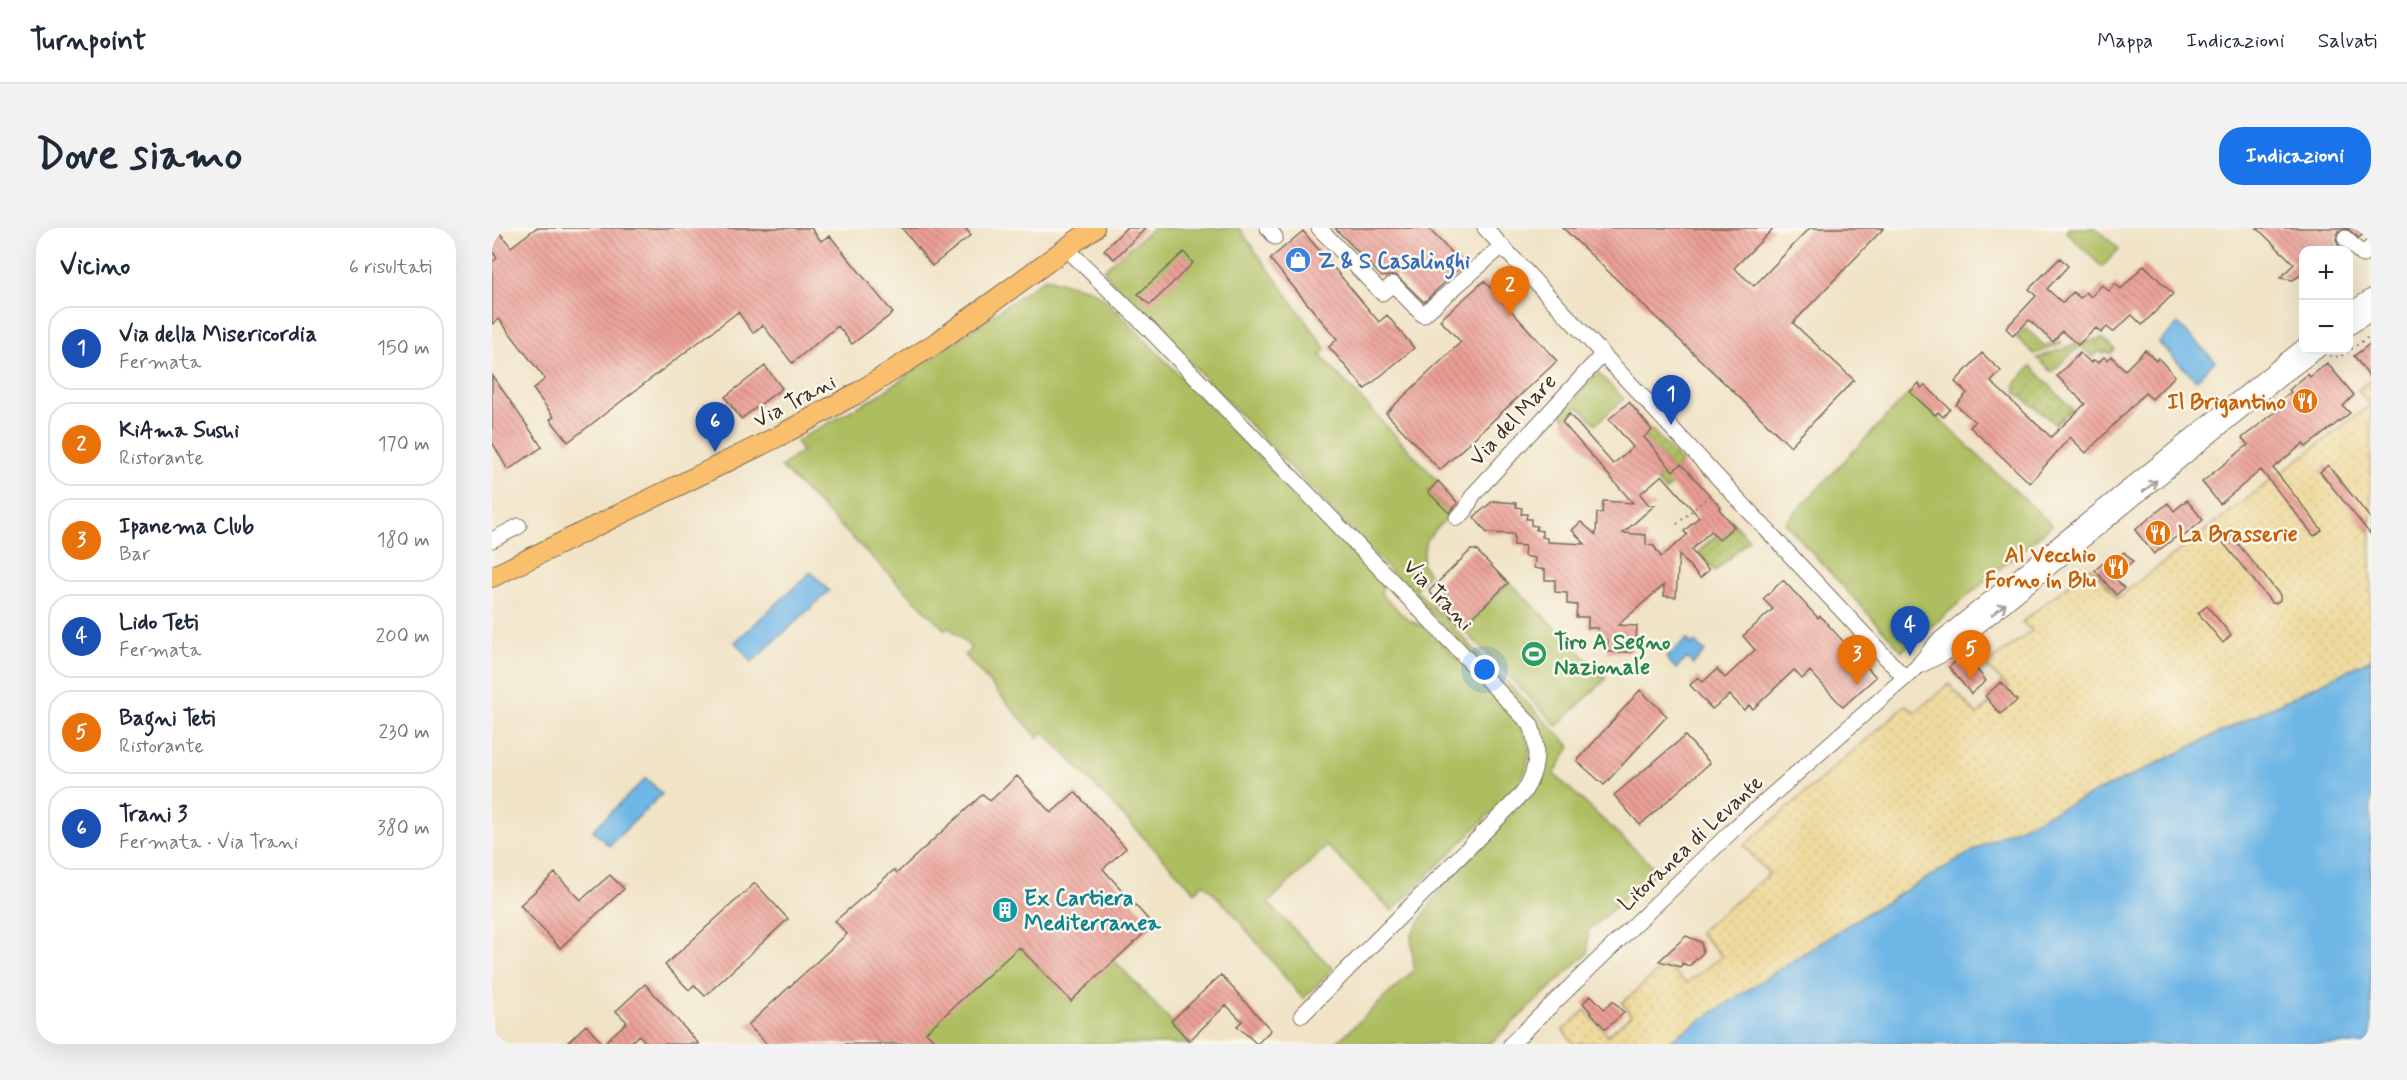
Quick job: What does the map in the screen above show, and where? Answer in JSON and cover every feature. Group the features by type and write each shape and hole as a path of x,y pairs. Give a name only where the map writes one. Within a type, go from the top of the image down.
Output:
{"main road":[{"name":"Via Trani","path":"492,577 778,436 859,393 939,340 1094,228"}],"street":[{"path":"1318,228 1382,293 1393,284 1424,315 1502,246"},
{"path":"1485,228 1905,678"},
{"path":"2345,238 2368,255"},
{"name":"Via Trani","path":"1066,248 1156,336 1531,724 1536,740 1536,769 1532,781 1523,793 1302,1015"},
{"path":"2353,309 2371,297"},
{"path":"2353,325 2371,313"},
{"path":"2279,372 2299,351"},
{"name":"Via del Mare","path":"1457,518 1465,511 1473,495 1603,354"},
{"path":"2279,372 2311,354"},
{"name":"Litoranea di Levante","path":"1511,1044 1737,826 1917,667 1945,653 2111,509 2279,372"},
{"path":"492,540 519,525"}],"path":[{"path":"1677,524 1711,494"}],"green space":[{"path":"1153,228 1239,228 1326,349 1320,355 1438,481 1428,492 1450,514 1426,540 1422,564 1429,573 1415,589 1570,746 1554,774 1657,870 1588,931 1588,953 1490,1044 1335,1044 1414,970 1411,935 1439,891 1533,792 1543,758 1537,724 1109,278 1103,270"},
{"path":"2069,228 2096,228 2119,249 2102,267 2066,232"},
{"path":"1045,278 1089,289 1105,299 1383,584 1381,594 1408,620 1424,627 1498,699 1522,730 1528,743 1528,760 1518,786 1392,911 1327,846 1268,903 1333,969 1303,999 1230,910 1203,883 1195,892 1044,732 1038,738 965,655 971,648 949,627 945,630 781,467 802,451 796,441 879,395"},
{"path":"2026,328 2045,346 2060,341 2062,344 2034,354 2016,337"},
{"path":"2102,338 2115,349 2110,354 2107,351 2103,354 2099,351 2093,357 2080,346 2052,372 2037,358 2073,345"},
{"path":"2031,366 2072,409 2055,424 2016,392 2015,384"},
{"path":"1598,373 1624,399 1596,424 1579,407 1565,418 1561,413"},
{"path":"1910,392 2052,525 1902,651 1785,523"},
{"path":"1652,430 1682,463 1667,476 1673,484 1665,491 1656,480 1670,467 1644,437"},
{"path":"1728,517 1749,540 1715,571 1698,552 1715,536 1719,539 1734,526"},
{"name":"Tiro A Segno Nazionale","path":"1510,582 1606,679 1557,726 1462,628"},
{"path":"1019,947 1071,1001 1114,960 1192,1044 884,1044"}],"sand":[{"path":"2371,380 2371,659 2125,779 1676,1044 1574,1044 1563,1030 1585,1010 1608,1035 1631,1015 1622,1003 1665,965 1687,983 1722,956 1699,932 1769,874 1744,846 1906,705 1915,712 1949,684 1977,715 2008,687 1985,665 2032,631 2022,622 2091,567 2117,598 2370,405 2358,390"}],"water":[{"path":"2178,324 2215,361 2196,380 2159,343"},
{"path":"811,572 829,591 752,662 735,642"},
{"path":"1687,639 1692,645 1695,642 1705,652 1693,664 1687,658 1676,669 1666,658"},
{"path":"2371,659 2371,1044 1664,1044 1862,916 1992,840 2125,779"},
{"path":"646,778 662,794 609,846 593,830"}],"building":[{"path":"492,228 496,228 511,247 536,228 811,228 821,241 830,236 893,313 852,344 838,326 792,363 763,325 753,333 738,312 568,442 550,419 554,417 533,389 545,379 499,319 492,324 492,262 497,258 492,251"},
{"path":"902,228 965,228 971,235 932,266"},
{"path":"1126,228 1146,228 1114,259 1104,250"},
{"path":"1335,228 1428,228 1463,265 1424,302 1396,275 1382,277"},
{"path":"1563,228 1774,228 1734,268 1754,286 1810,228 1884,228 1793,323 1854,380 1790,446"},
{"path":"2257,228 2369,228 2359,238 2348,229 2338,231 2336,240 2339,246 2299,246 2299,276 2293,280 2280,278 2294,264"},
{"path":"1303,231 1379,322 1387,315 1414,348 1365,389 1329,347 1337,339 1270,259"},
{"path":"1184,252 1193,263 1150,305 1138,294"},
{"path":"2060,258 2068,266 2047,289 2063,303 2073,292 2080,298 2086,292 2091,297 2102,285 2109,291 2115,284 2121,289 2144,265 2173,294 2142,325 2132,315 2113,332 2107,327 2101,333 2096,328 2078,345 2062,331 2053,342 2029,320 2013,336 2006,328 2036,296 2029,289"},
{"path":"1484,281 1557,361 1440,470 1386,413 1461,342 1440,320"},
{"path":"2371,343 2371,379 2354,356"},
{"path":"2145,350 2156,361 2158,358 2175,376 2152,399 2145,393 2086,453 2070,437 2030,483 1970,427 1975,422 1956,405 1967,393 1955,382 1982,353 2001,371 1991,382 2051,437 2085,404 2057,376 2080,353 2091,363 2094,360 2098,363 2104,357 2108,360 2111,356 2125,370"},
{"path":"2327,363 2354,395 2343,406 2350,413 2306,447 2303,444 2273,468 2322,530 2314,536 2261,470 2220,504 2202,482 2248,445 2242,438 2278,410 2274,405 2291,392 2289,390 2308,374 2310,377"},
{"path":"765,366 782,388 741,419 725,397"},
{"path":"492,375 542,447 508,470 492,442"},
{"path":"1919,383 1921,388 1925,385 1950,409 1943,417 1938,412 1935,415 1910,392"},
{"path":"1629,402 1652,430 1644,437 1673,471 1681,464 1721,507 1719,509 1734,526 1719,540 1711,531 1691,550 1709,570 1700,578 1679,554 1676,597 1664,596 1664,585 1618,625 1637,626 1632,652 1607,652 1608,640 1598,640 1598,628 1588,628 1588,617 1576,617 1577,605 1567,604 1567,593 1555,592 1555,580 1545,580 1545,570 1534,568 1535,558 1524,556 1525,546 1514,545 1514,534 1487,533 1474,517 1493,501 1516,503 1516,507 1522,508 1521,514 1527,514 1526,519 1531,519 1531,525 1537,526 1536,530 1542,531 1542,537 1547,538 1547,542 1585,544 1572,530 1581,522 1596,535 1597,513 1602,513 1603,501 1633,503 1562,422 1569,414 1613,464 1633,447 1609,419","holes":["1662,475 1699,517 1684,531 1687,535 1661,557 1654,546 1646,545 1646,535 1623,533 1655,505 1649,505 1640,494"]},
{"path":"2328,465 2371,519 2371,535 2320,472"},
{"path":"1438,481 1458,503 1449,513 1428,492"},
{"path":"2187,500 2203,520 2183,537 2180,534 2154,554 2135,530 2168,503 2174,511"},
{"path":"2229,533 2280,595 2280,600 2276,603 2272,603 2221,540"},
{"name":"Tiro A Segno Nazionale","path":"1471,550 1476,550 1508,583 1462,628 1429,591"},
{"path":"2124,552 2133,562 2114,577 2124,588 2116,595 2095,570 2103,563 2106,567"},
{"path":"1783,580 1876,677 1843,707 1810,671 1802,679 1794,670 1753,709 1749,705 1744,710 1730,695 1712,709 1690,685 1698,677 1703,682 1717,669 1725,678 1755,650 1743,636 1773,609 1763,599"},
{"path":"2207,606 2231,635 2223,643 2198,613"},
{"path":"1965,654 1986,681 1971,694 1949,667"},
{"path":"2001,682 2017,701 2000,714 1985,696"},
{"path":"1640,690 1667,716 1604,785 1577,761"},
{"path":"1685,736 1710,763 1640,825 1614,795"},
{"name":"Ex Cartiera Mediterranea","path":"1017,776 1051,813 1075,792 1126,848 1103,869 1153,925 1071,1001 1019,947 926,1032 938,1044 767,1044 748,1025 847,934 835,921 894,870 897,873 983,794 990,801"},
{"path":"555,873 581,900 610,875 624,889 560,948 520,905"},
{"path":"755,883 788,919 705,996 694,985 689,990 665,965"},
{"path":"1686,936 1701,942 1703,953 1689,966 1682,963 1681,967 1659,961"},
{"path":"1221,975 1271,1030 1257,1044 1237,1026 1242,1021 1226,1005 1189,1041 1171,1021"},
{"path":"645,984 699,1044 647,1044 639,1035 629,1044 603,1044 627,1022 616,1011"},
{"path":"1591,995 1604,1009 1613,1001 1624,1013 1605,1029 1583,1003"},
{"path":"586,1025 603,1044 566,1044"}],"place":[{"name":"Z & S Casalinghi","path":"1298,260"},
{"name":"KiAma Sushi","path":"1510,316"},
{"name":"Il Brigantino","path":"2305,401"},
{"name":"Via della Misericordia","path":"1671,425"},
{"name":"Trani 3","path":"715,452"},
{"name":"La Brasserie","path":"2158,533"},
{"name":"Al Vecchio Forno in Blu","path":"2116,567"},
{"name":"Tiro A Segno Nazionale","path":"1534,654"},
{"name":"Lido Teti","path":"1910,656"},
{"name":"Bagni Teti","path":"1971,680"},
{"name":"Ipanema Club","path":"1857,685"},
{"name":"Ex Cartiera Mediterranea","path":"1005,910"}]}
